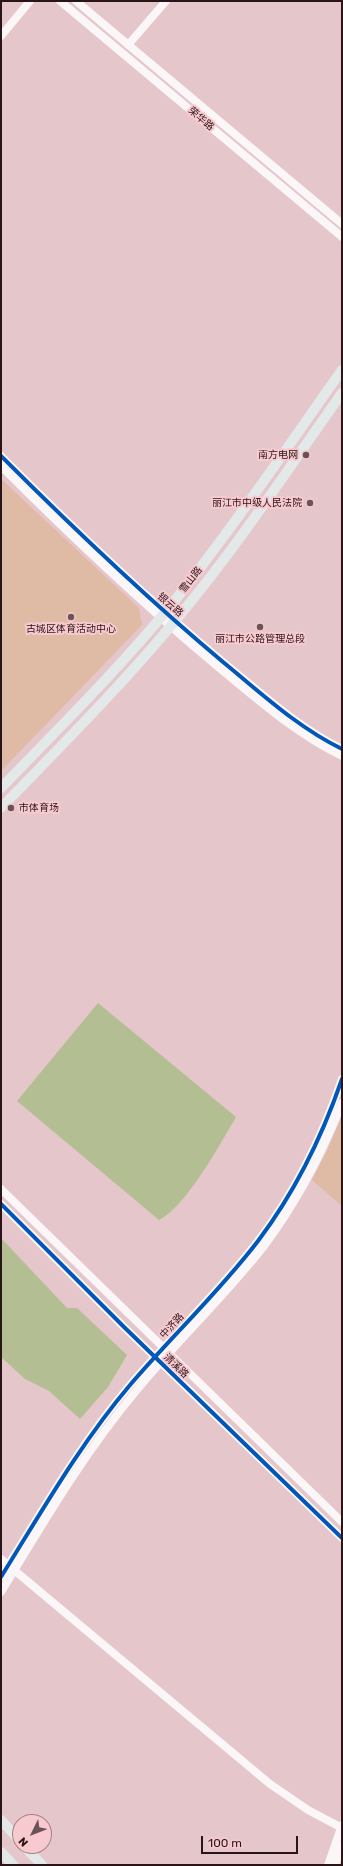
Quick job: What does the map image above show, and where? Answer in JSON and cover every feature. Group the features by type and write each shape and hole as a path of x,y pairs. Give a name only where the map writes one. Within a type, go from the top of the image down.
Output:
{"main road":[{"name":"雪山路","path":"1,788 78,709 163,615 238,517 342,370"},
{"name":"雪山路","path":"1,808 88,718 173,624 237,541 342,393"},
{"path":"1,1820 12,1832"},
{"path":"1,1852 13,1865"},
{"path":"32,1854 42,1865"}],"street":[{"path":"1,36 30,1"},
{"name":"荣华路","path":"60,1 342,237"},
{"name":"荣华路","path":"76,1 342,224"},
{"path":"128,45 166,1"},
{"name":"银云路","path":"1,456 163,615"},
{"name":"银云路","path":"1,466 163,615 278,716 308,737 342,756"},
{"name":"银云路","path":"173,624 282,711 311,732 342,748"},
{"name":"中济路","path":"1,1592 12,1567 79,1452 118,1401 158,1360 233,1272 281,1208 313,1152 342,1079"},
{"name":"中济路","path":"166,1351 243,1272 284,1218 320,1155 342,1103"},
{"name":"清溪路","path":"1,1189 342,1522"},
{"name":"清溪路","path":"1,1204 158,1360 342,1538"},
{"path":"1,1559 270,1784 308,1810 342,1827 328,1865"},
{"name":"中济路","path":"1,1577 12,1567"},
{"path":"335,1865 342,1846"}],"shaded area":[{"name":"古城区体育活动中心","path":"1,479 139,608 142,625 1,771"},
{"path":"98,1003 236,1117 202,1174 191,1189 169,1213 159,1220 17,1101"},
{"path":"342,1116 342,1206 312,1180 327,1151"},
{"path":"1,1238 67,1308 77,1308 127,1355 108,1387 80,1419 49,1391 25,1379 1,1357"}],"cycle path":[{"path":"1,456 109,561 194,637 265,697 295,720 342,749"},
{"path":"1,1577 62,1478 112,1407 146,1367 243,1260 258,1241 296,1184 326,1122 342,1079"},
{"path":"1,1204 124,1327 342,1538"}],"place":[{"name":"南方电网","path":"306,455"},
{"name":"丽江市中级人民法院","path":"310,503"},
{"name":"古城区体育活动中心","path":"71,617"},
{"name":"丽江市公路管理总段","path":"260,627"},
{"name":"市体育场","path":"11,808"}]}
